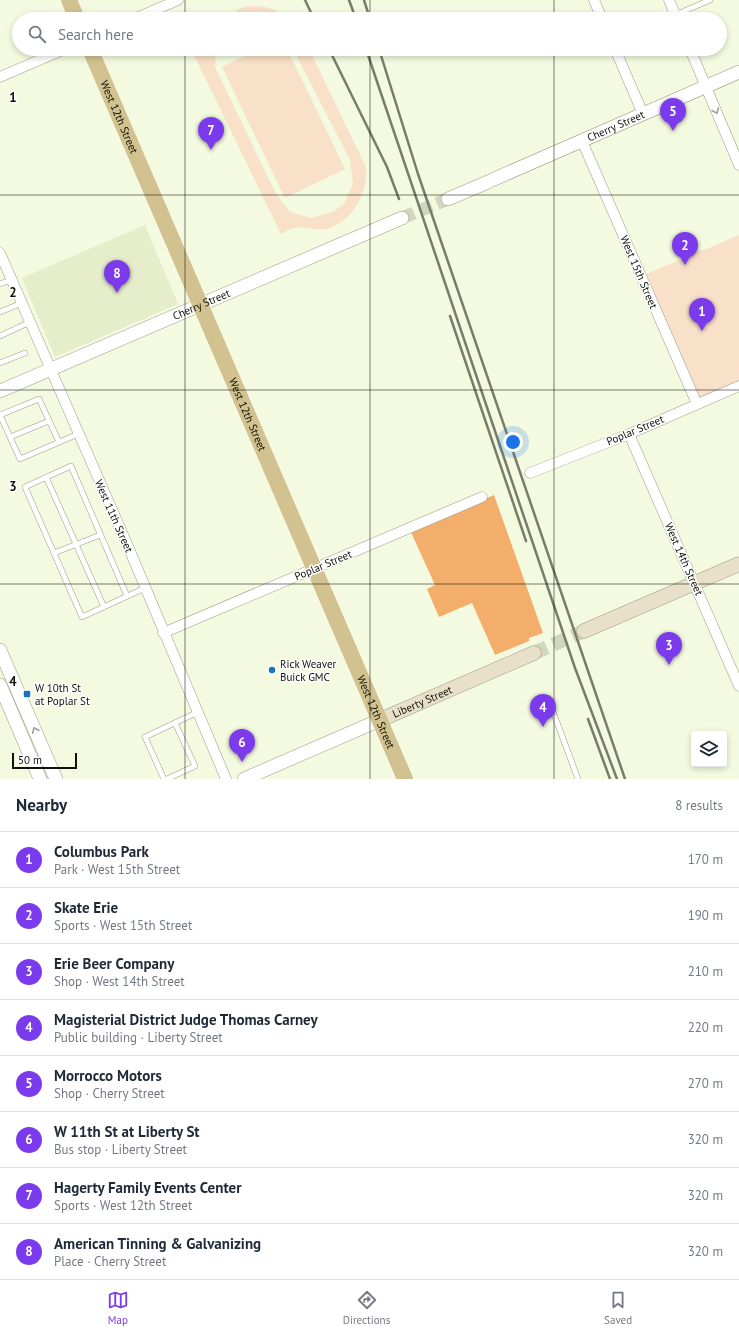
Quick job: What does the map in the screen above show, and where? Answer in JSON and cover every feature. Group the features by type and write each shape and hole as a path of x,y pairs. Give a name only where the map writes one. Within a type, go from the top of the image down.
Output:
{"main road":[{"path":"69,0 74,12"},
{"name":"West 12th Street","path":"93,56 405,779"},
{"path":"584,631 739,564"},
{"name":"Liberty Street","path":"380,720 534,653"}],"street":[{"path":"150,12 178,0"},
{"path":"594,0 599,12"},
{"path":"669,0 674,12"},
{"path":"0,77 49,56"},
{"path":"618,56 643,114"},
{"path":"693,56 739,165"},
{"name":"Cherry Street","path":"448,199 739,72"},
{"name":"West 15th Street","path":"582,140 697,404"},
{"name":"Cherry Street","path":"0,391 402,218"},
{"name":"West 11th Street","path":"0,253 226,779"},
{"name":"Poplar Street","path":"530,473 629,434 739,386"},
{"name":"West 14th Street","path":"629,434 739,686"},
{"name":"Poplar Street","path":"163,633 482,497"},
{"path":"0,650 56,779"},
{"path":"0,685 4,703 40,779"},
{"path":"4,703 20,696"},
{"name":"Liberty Street","path":"244,779 380,720"}],"lane":[{"path":"686,12 710,0"},
{"path":"0,284 11,280"},
{"path":"0,312 22,303"},
{"path":"0,336 30,322"},
{"path":"0,364 25,353"},
{"path":"59,442 39,399 0,415 20,459 78,434"},
{"path":"10,437 49,421"},
{"path":"127,596 71,466 25,487 82,617 145,588"},
{"path":"46,477 104,607"},
{"path":"54,553 100,535"},
{"path":"548,698 578,779"},
{"path":"175,723 195,766 166,779 145,737 198,712"}],"shaded area":[{"path":"243,7 266,7 279,12 234,12"},
{"path":"194,56 216,56 215,67 276,194 290,212 311,218 333,212 344,204 353,183 350,160 297,56 312,56 366,167 366,177 357,205 344,220 326,229 299,228 292,229 281,234"},
{"path":"245,56 290,56 345,169 285,198 222,67"},
{"path":"145,225 178,304 55,357 22,278"},
{"path":"739,235 739,386 697,404 641,276 694,254 693,251 704,250"},
{"path":"494,495 543,633 529,638 529,641 495,655 472,603 439,617 427,589 435,585 410,530"}],"tunnel":[{"path":"402,218 448,199"},
{"path":"534,653 584,631"}],"railway":[{"path":"305,0 311,12"},
{"path":"349,0 353,12"},
{"path":"364,0 368,12"},
{"path":"332,56 387,167 399,199"},
{"path":"368,56 575,668 617,779"},
{"path":"381,56 418,174 625,779"},
{"path":"450,316 526,541"},
{"path":"588,719 610,779"}],"place":[{"name":"Morrocco Motors","path":"673,131"},
{"name":"Hagerty Family Events Center","path":"211,150"},
{"name":"Skate Erie","path":"685,265"},
{"name":"American Tinning & Galvanizing","path":"117,293"},
{"name":"Columbus Park","path":"702,331"},
{"name":"Erie Beer Company","path":"669,665"},
{"name":"Rick Weaver Buick GMC","path":"272,670"},
{"name":"W 10th St at Poplar St","path":"27,694"},
{"name":"Magisterial District Judge Thomas Carney","path":"543,727"},
{"name":"W 11th St at Liberty St","path":"242,762"}]}
